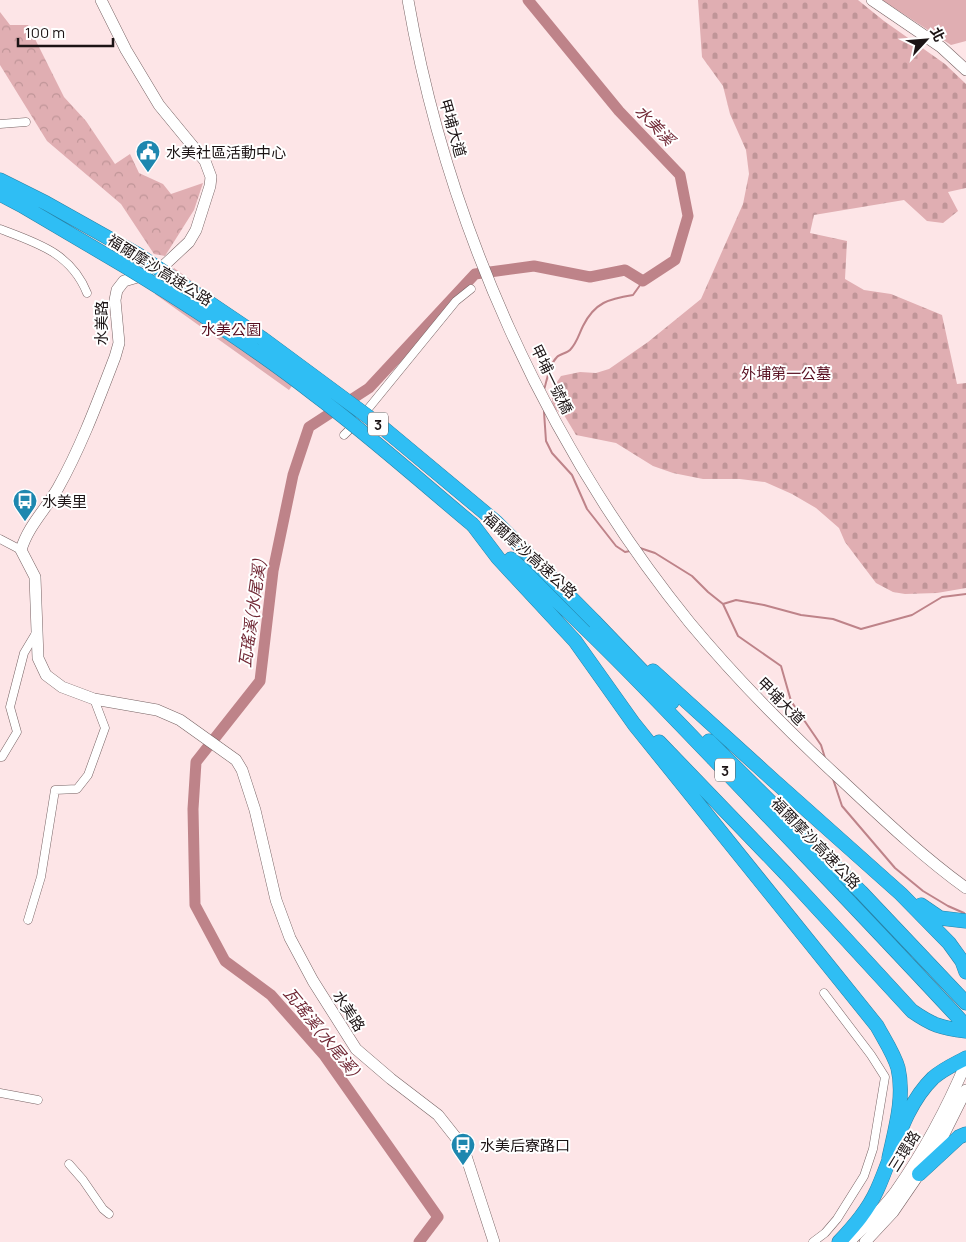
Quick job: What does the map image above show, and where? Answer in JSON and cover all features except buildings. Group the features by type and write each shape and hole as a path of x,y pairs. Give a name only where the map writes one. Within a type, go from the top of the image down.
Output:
{"highway":[{"name":"福爾摩沙高速公路","path":"0,180 46,203 137,254 263,339 382,427 496,522 861,892 966,1003"},
{"name":"福爾摩沙高速公路","path":"0,194 175,297 314,393 473,525 545,590 673,716 966,1026"},
{"path":"473,525 498,558 575,641 607,688 877,1026 898,1068 900,1086 900,1101 889,1158"},
{"path":"595,622 657,674 901,894 949,943 962,961 966,972"},
{"path":"607,688 786,874 912,1011 940,1028 966,1032"},
{"path":"875,870 940,918 966,921"},
{"path":"839,1242 864,1214 877,1190 910,1110 922,1091 940,1073 966,1058"},
{"path":"919,1174 959,1137 966,1134"}],"street":[{"name":"水美路","path":"21,550 24,538 58,488 74,457 115,357 119,343 115,300 117,290 124,282 132,278 158,271 190,242 196,230 210,186 211,177 205,161 159,105 126,50 101,0"},
{"name":"甲埔大道","path":"408,0 421,66 434,118 448,166 482,260"},
{"path":"872,0 941,47 966,70"},
{"path":"0,124 26,122"},
{"path":"0,229 62,256 73,269 87,293"},
{"name":"甲埔一號橋","path":"482,260 514,338 559,427 606,505"},
{"path":"344,435 373,404 456,301 471,289"},
{"name":"甲埔大道","path":"606,505 643,560 685,616 760,702 911,845 966,888"},
{"path":"0,539 21,550 35,577 38,658 46,674 62,687 94,699 105,728 88,775 77,789 55,790 41,877 28,920"},
{"path":"0,757 2,757 17,732 10,707 24,653 37,631"},
{"name":"水美路","path":"94,699 157,710 180,720 236,760 242,770 255,810 276,900 290,938 313,982 356,1049 390,1079 438,1115 457,1139 466,1156 494,1242"},
{"path":"813,1242 826,1233 837,1219 864,1176 873,1149 885,1076 872,1054 824,993"},
{"name":"三環路","path":"849,1242 877,1214 895,1192 939,1121 966,1063"},
{"name":"三環路","path":"865,1242 893,1212 919,1174 944,1134 966,1090"},
{"path":"0,1093 30,1097 38,1100"},
{"path":"69,1164 83,1180 103,1209 109,1214"}],"green space":[{"name":"外埔第一公墓","path":"698,0 858,0 884,21 945,64 966,84 966,188 948,192 958,211 943,223 927,221 904,200 814,215 810,233 847,241 845,279 864,290 891,294 942,315 957,384 966,383 966,588 937,593 905,594 893,592 876,583 845,542 839,528 816,508 792,494 765,482 740,479 703,479 673,473 653,466 616,443 576,435 564,415 553,408 551,391 561,376 580,372 596,373 609,369 648,342 701,299 743,204 749,174 746,150 730,114 723,86 702,57"},
{"path":"882,0 966,0 966,41 951,45"},
{"path":"0,12 10,25 28,25 64,97 86,121 115,164 130,154 139,173 163,184 171,194 203,183 194,210 165,256 154,254 121,204 47,141 0,65"},
{"name":"水美公園","path":"174,268 307,365 289,390 155,294"}],"waterway":[{"name":"瓦瑤溪(水尾溪)","path":"419,1242 438,1217 324,1055 271,995 225,961 195,905 193,809 196,762 260,681 273,571 293,475 309,427 369,388 475,274 534,266 590,277 625,270 643,281 675,260 688,216 680,175 619,111 528,0"},
{"path":"544,390 554,360 569,351 592,312 610,300 633,295 643,281"},
{"path":"544,412 546,441 552,453 572,475 587,509 616,546 625,552 630,551"},
{"path":"640,548 655,553 692,576 723,604 738,636 781,666 791,701 821,745 825,758"},
{"path":"723,604 736,600 764,605 801,615 833,619 861,629 912,615 942,597 966,594"},
{"path":"833,779 842,806 895,868 923,891 965,915"}],"place":[{"name":"水美社區活動中心","path":"148,173"},
{"name":"水美里","path":"25,522"},
{"name":"水美后寮路口","path":"463,1166"}],"water label":[{"name":"水美溪","path":"655,125"}]}
